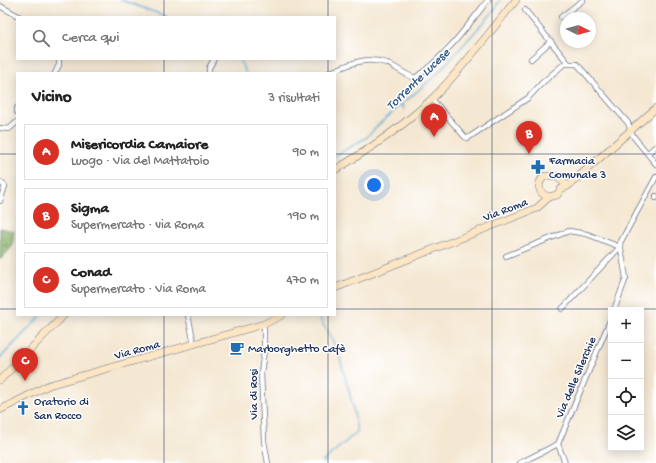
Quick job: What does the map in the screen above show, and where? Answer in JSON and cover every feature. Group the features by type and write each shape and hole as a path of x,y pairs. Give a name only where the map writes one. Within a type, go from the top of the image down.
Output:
{"street":[{"path":"331,72 357,60 370,60 388,64 403,74 415,78 436,61 460,35 488,0"},
{"path":"336,169 383,140 432,99 450,80 516,0"},
{"path":"568,12 583,0"},
{"path":"0,6 18,16"},
{"path":"525,10 568,63"},
{"path":"531,59 551,41"},
{"path":"56,72 59,66 59,60"},
{"path":"209,72 209,68 213,60"},
{"path":"432,99 465,137 468,138 528,98 545,79 564,64 576,64 628,123 633,136 656,162"},
{"path":"546,196 557,195 563,185 656,108"},
{"path":"0,128 9,129 16,123"},
{"path":"648,153 656,146"},
{"name":"Via Roma","path":"336,288 537,208 544,204 546,196 539,185 545,176 552,174 563,185"},
{"path":"562,309 620,247 630,221 640,208 656,177"},
{"path":"0,182 5,186 0,201"},
{"path":"506,256 569,231 587,234 620,247"},
{"path":"615,307 626,278 620,247"},
{"path":"0,380 63,316"},
{"path":"188,316 194,344"},
{"name":"Via Roma","path":"0,410 49,385 264,324 280,316"},
{"name":"Via di Rosi","path":"264,324 264,351 261,380 264,441 268,463"},
{"name":"Via delle Silerchie","path":"558,444 608,325"},
{"path":"520,463 558,444 565,463"}],"green space":[{"path":"0,228 14,231 12,247 0,260"}],"waterway":[{"path":"121,0 165,16"},
{"name":"Torrente Lucese","path":"336,155 367,137 377,126 436,75 494,11 500,0"},
{"path":"240,60 246,72"},
{"name":"Torrente Lucese","path":"403,104 404,110"},
{"name":"Torrente Lucese","path":"0,358 41,316"},
{"path":"319,316 338,351 353,406 357,432 323,461 324,463"}],"place":[{"name":"Misericordia Camaiore","path":"434,137"},
{"name":"Sigma","path":"529,154"},
{"name":"Farmacia Comunale 3","path":"538,167"},
{"name":"Marborghetto Cafè","path":"237,348"},
{"name":"Conad","path":"25,381"},
{"name":"Oratorio di San Rocco","path":"23,408"}]}
